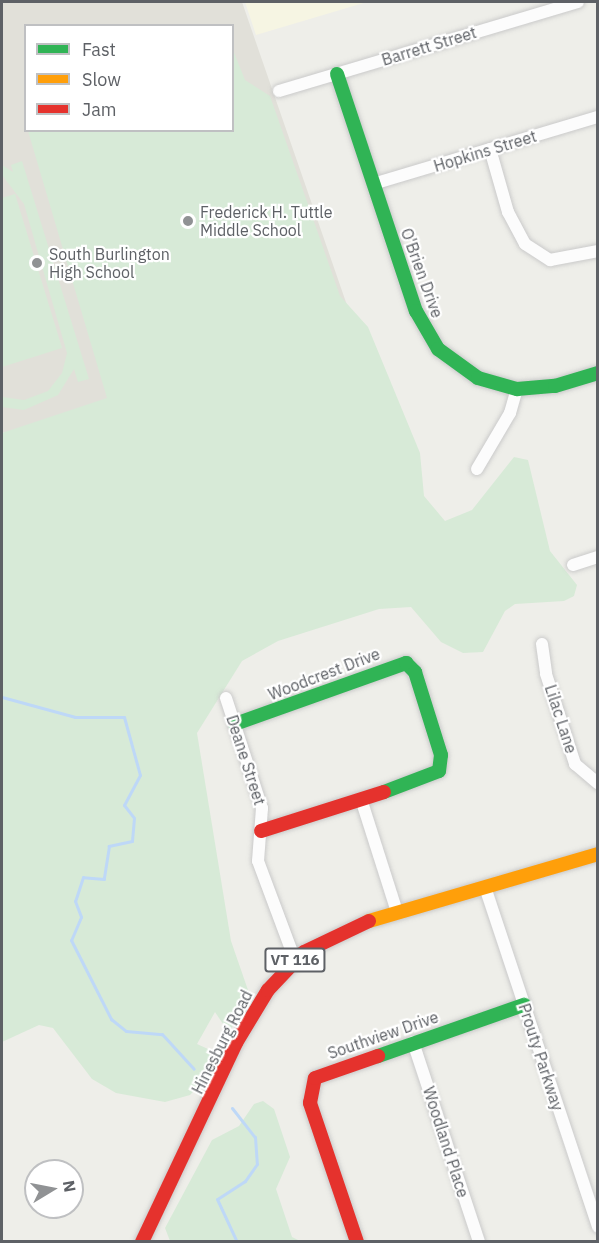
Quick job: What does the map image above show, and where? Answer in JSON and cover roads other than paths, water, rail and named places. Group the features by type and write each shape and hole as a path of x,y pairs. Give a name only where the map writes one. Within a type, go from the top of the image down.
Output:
{"street":[{"name":"Barrett Street","path":"279,91 578,2"},
{"name":"O'Brien Drive","path":"337,74 373,184 431,339 466,372 517,389 555,386 597,373"},
{"name":"Hopkins Street","path":"373,184 597,117"},
{"path":"490,149 511,220 525,244 550,260 597,251"},
{"path":"477,469 510,413 517,389"},
{"path":"573,566 597,557"},
{"name":"Lilac Lane","path":"542,644 546,674 575,764 597,783"},
{"name":"Woodcrest Drive","path":"235,724 397,663 411,665 441,766 431,777 261,831"},
{"name":"Deane Street","path":"226,698 261,803 258,861 295,960"},
{"path":"360,799 397,912"},
{"name":"Hinesburg Road","path":"142,1242 237,1043 267,990 295,960 343,929 597,854"},
{"name":"Prouty Parkway","path":"485,887 597,1227"},
{"name":"Southview Drive","path":"357,1242 309,1092 322,1073 524,1005"},
{"name":"Woodland Place","path":"413,1042 479,1242"}],"waterway":[{"path":"2,697 75,717 124,717 140,775 124,805 134,818 132,841 109,846 104,879 83,877 75,901 81,917 71,940 111,1019 126,1031 162,1034 194,1069"},
{"path":"232,1108 255,1137 257,1164 245,1181 217,1199 237,1242"}],"place":[{"name":"Frederick H. Tuttle Middle School","path":"188,221"},
{"name":"South Burlington High School","path":"37,263"}]}
